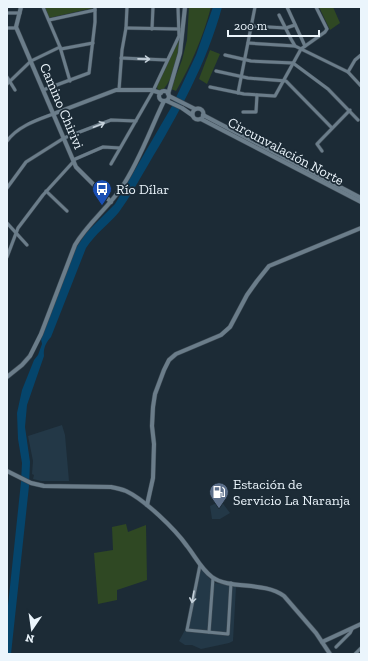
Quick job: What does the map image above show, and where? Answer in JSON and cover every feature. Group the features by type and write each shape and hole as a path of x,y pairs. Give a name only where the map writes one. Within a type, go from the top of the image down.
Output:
{"street":[{"path":"43,7 60,48 70,81"},
{"path":"119,90 127,7"},
{"path":"152,29 153,7"},
{"path":"111,164 152,91 179,36 178,7"},
{"path":"168,95 170,83 180,53 185,7"},
{"path":"238,93 255,7"},
{"path":"287,7 306,46"},
{"path":"210,87 238,93 275,96 301,49 327,29 316,7"},
{"path":"43,90 89,73 95,22 95,8 48,20"},
{"path":"7,13 22,9"},
{"path":"7,28 16,28 22,9"},
{"path":"279,15 295,46"},
{"path":"251,26 286,28 295,25"},
{"name":"Camino Chirivi","path":"16,28 76,167 111,202"},
{"path":"126,28 179,29"},
{"path":"8,83 31,61 60,48 93,43"},
{"path":"248,43 295,46 348,72 361,86"},
{"path":"225,55 244,60 293,63 328,89 350,110 358,120"},
{"path":"348,72 355,60 361,55"},
{"path":"121,58 167,60"},
{"path":"216,71 241,76 284,80 332,128"},
{"path":"7,77 8,83 15,90"},
{"path":"7,377 22,365 30,356 41,334 68,260 78,240 111,202 134,168 158,113 162,97 170,83"},
{"path":"7,141 14,132 33,122 119,90 152,91 183,106 195,110 202,110 202,117 196,120 183,106"},
{"path":"162,97 168,95"},
{"path":"168,95 174,101"},
{"path":"243,112 256,112 257,95"},
{"path":"192,116 195,110"},
{"path":"322,151 317,144 350,110"},
{"name":"Circunvalación Norte","path":"202,117 361,198"},
{"name":"Circunvalación Norte","path":"202,117 361,202"},
{"path":"7,188 26,162 64,138 111,120 136,121"},
{"path":"7,257 18,228 46,191 73,161 103,147 120,148"},
{"path":"46,191 67,211"},
{"path":"7,223 27,245"},
{"path":"146,505 153,478 154,444 152,426 155,394 169,360 176,354 211,340 226,331 230,327 250,290 269,266 361,228"},
{"path":"7,471 31,483 44,486 111,487 126,492 146,505 183,541 213,578 231,583 271,589 279,592 322,642 330,654"},
{"path":"201,564 199,566 187,630 228,634 231,583"},
{"path":"209,632 213,578"},
{"path":"322,642 361,624"},
{"path":"336,647 352,629"},
{"path":"355,654 361,648"}],"shaded area":[{"path":"62,425 65,435 69,481 41,481 33,479 33,461 28,436"},
{"name":"Estación de Servicio La Naranja","path":"221,501 230,513 220,519 212,519 210,506"},
{"path":"198,566 215,583 236,587 233,641 201,649 192,645 185,645 179,641 185,630"}],"green space":[{"path":"45,7 93,7 93,8 49,18"},
{"path":"189,7 211,7 196,50 176,91 171,89 182,60 187,40"},
{"path":"319,7 333,7 340,23 330,30"},
{"path":"181,36 173,72 163,90 158,90 157,84"},
{"path":"210,50 220,54 207,84 199,79"},
{"path":"126,524 128,532 146,525 147,580 117,590 117,600 98,604 94,553 113,550 112,527"}],"water":[{"path":"213,7 222,7 216,28 191,88 181,108 127,200 119,212 86,248 51,337 44,348 44,356 27,405 25,427 30,462 29,486 11,654 7,654 7,615 21,482 22,463 18,439 17,413 22,390 34,360 38,355 42,344 41,339 76,248 87,232 115,204 172,106 196,55"}],"place":[{"name":"Río Dílar","path":"102,206"},
{"name":"Estación de Servicio La Naranja","path":"219,509"}]}
